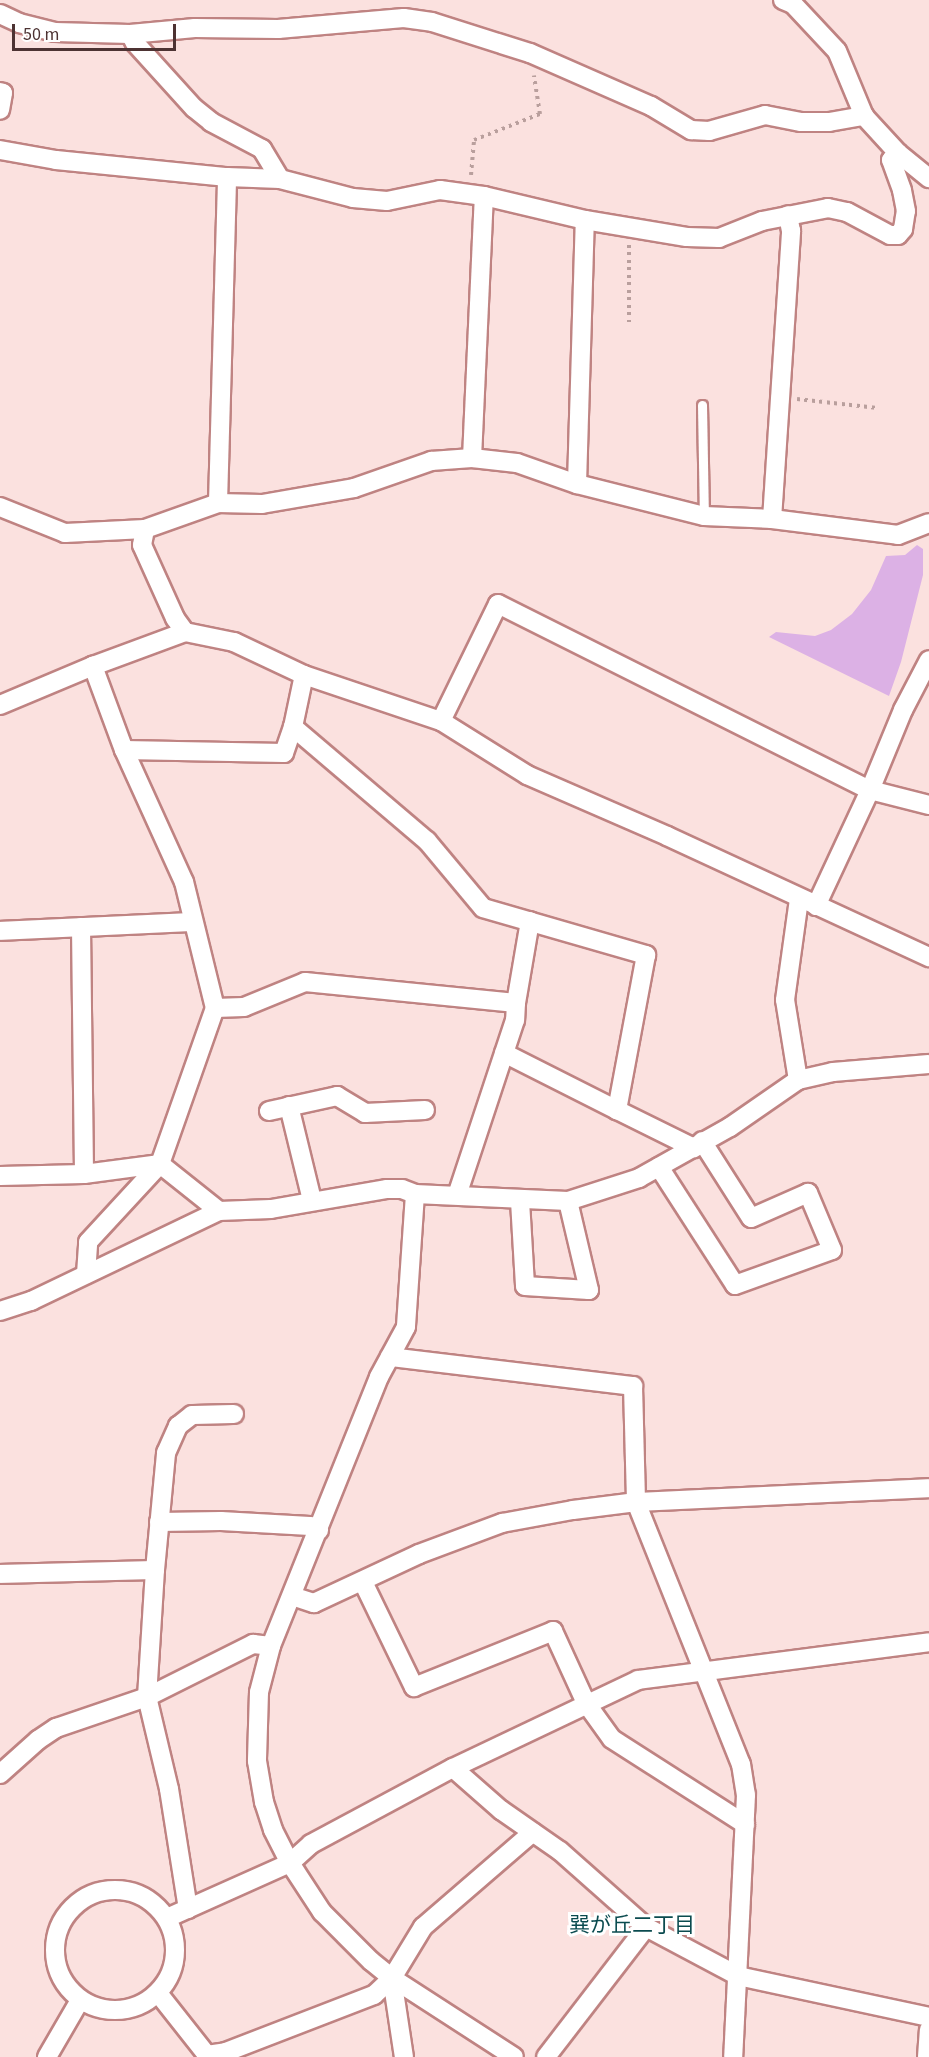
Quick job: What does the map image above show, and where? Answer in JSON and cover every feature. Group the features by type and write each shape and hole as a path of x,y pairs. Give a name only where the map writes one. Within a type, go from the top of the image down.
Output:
{"street":[{"path":"791,1 837,51 864,116 898,153 929,178"},
{"path":"0,14 55,32 130,34 195,28 278,29 404,18 462,30 534,55 651,106 692,130 709,131 765,115 801,122 820,122 864,116"},
{"path":"130,34 135,43 194,108 211,122 262,149 280,179"},
{"path":"0,92 3,93 0,110"},
{"path":"0,150 56,160 227,177 280,179 353,198 387,201 440,190 477,195 585,220 687,237 719,238 762,222 828,208 847,212 890,235 898,235 903,230 906,211 902,190 891,160 898,153"},
{"path":"218,503 227,177"},
{"path":"472,458 477,195"},
{"path":"772,519 791,231 788,215"},
{"path":"577,484 585,220"},
{"path":"0,507 65,533 145,529 218,503 262,504 354,488 431,461 472,458 517,463 577,484 704,516 772,519 898,535 929,522"},
{"path":"145,529 142,545 175,618 185,632"},
{"path":"441,721 498,604 870,790 929,805"},
{"path":"0,705 93,666 185,632 234,642 304,675 441,721 527,775 667,836 929,957"},
{"path":"816,906 870,790 903,710 929,660"},
{"path":"86,1274 88,1242 160,1164 215,1008 184,882 124,750 93,666"},
{"path":"124,750 284,753 293,727 304,675"},
{"path":"293,727 427,841 483,908 646,955 617,1110"},
{"path":"798,1080 785,1000 799,898"},
{"path":"458,1195 515,1020 530,921"},
{"path":"0,931 193,922"},
{"path":"81,927 84,1174"},
{"path":"215,1008 244,1007 305,982 516,1003"},
{"path":"504,1053 617,1110 698,1144 751,1218 808,1193 832,1250 735,1285 659,1167"},
{"path":"0,1311 31,1301 219,1211 270,1209 387,1189 402,1189 415,1194 520,1200 568,1200 639,1178 730,1127 798,1080 833,1072 929,1064"},
{"path":"269,1111 337,1096 365,1113 425,1110"},
{"path":"289,1106 312,1200"},
{"path":"0,1176 84,1174 160,1164 219,1211"},
{"path":"415,1194 406,1327 390,1358 271,1646 260,1692 257,1761 270,1820 290,1863 322,1912 370,1961 392,1978 514,2057"},
{"path":"520,1200 525,1286 589,1290 568,1200"},
{"path":"390,1358 633,1386 636,1503 665,1580 706,1671 741,1764 746,1795 733,2057"},
{"path":"188,1909 169,1789 147,1697 159,1522 166,1453 178,1426 192,1415 234,1414"},
{"path":"292,1596 314,1603 419,1554 502,1523 636,1503 929,1488"},
{"path":"159,1522 221,1521 310,1526 319,1530"},
{"path":"0,1574 155,1570"},
{"path":"363,1582 414,1687 553,1631 586,1703 612,1739 745,1824"},
{"path":"167,1918 290,1863 311,1844 453,1768 638,1680 929,1642"},
{"path":"0,1773 38,1740 56,1728 147,1697 253,1644 271,1646"},
{"path":"453,1768 501,1810 560,1851 646,1927 738,1976 929,2017"},
{"path":"158,1993 207,2055 227,2054 374,1995 392,1978 423,1927 532,1832"},
{"path":"119,1889 138,1894 155,1904 167,1918 174,1935 176,1953 172,1971 158,1993 134,2008 115,2011 97,2008 80,2000 66,1986 57,1969 54,1949 58,1930 67,1913 81,1900 99,1892 119,1889"},
{"path":"546,2057 646,1927"},
{"path":"392,1978 404,2057"},
{"path":"46,2057 80,2000"},
{"path":"927,2057 929,2030"}],"lane":[{"path":"702,405 704,516"}],"path":[{"path":"477,195 474,140 540,114 532,59 534,55"},
{"path":"628,226 629,322"},
{"path":"780,397 877,408"}],"shaded area":[{"path":"917,545 923,549 923,575 901,662 889,696 769,637 776,632 815,636 831,630 852,614 871,590 886,556 905,555"}],"district":[{"name":"巽が丘二丁目","path":"632,1925"}]}
